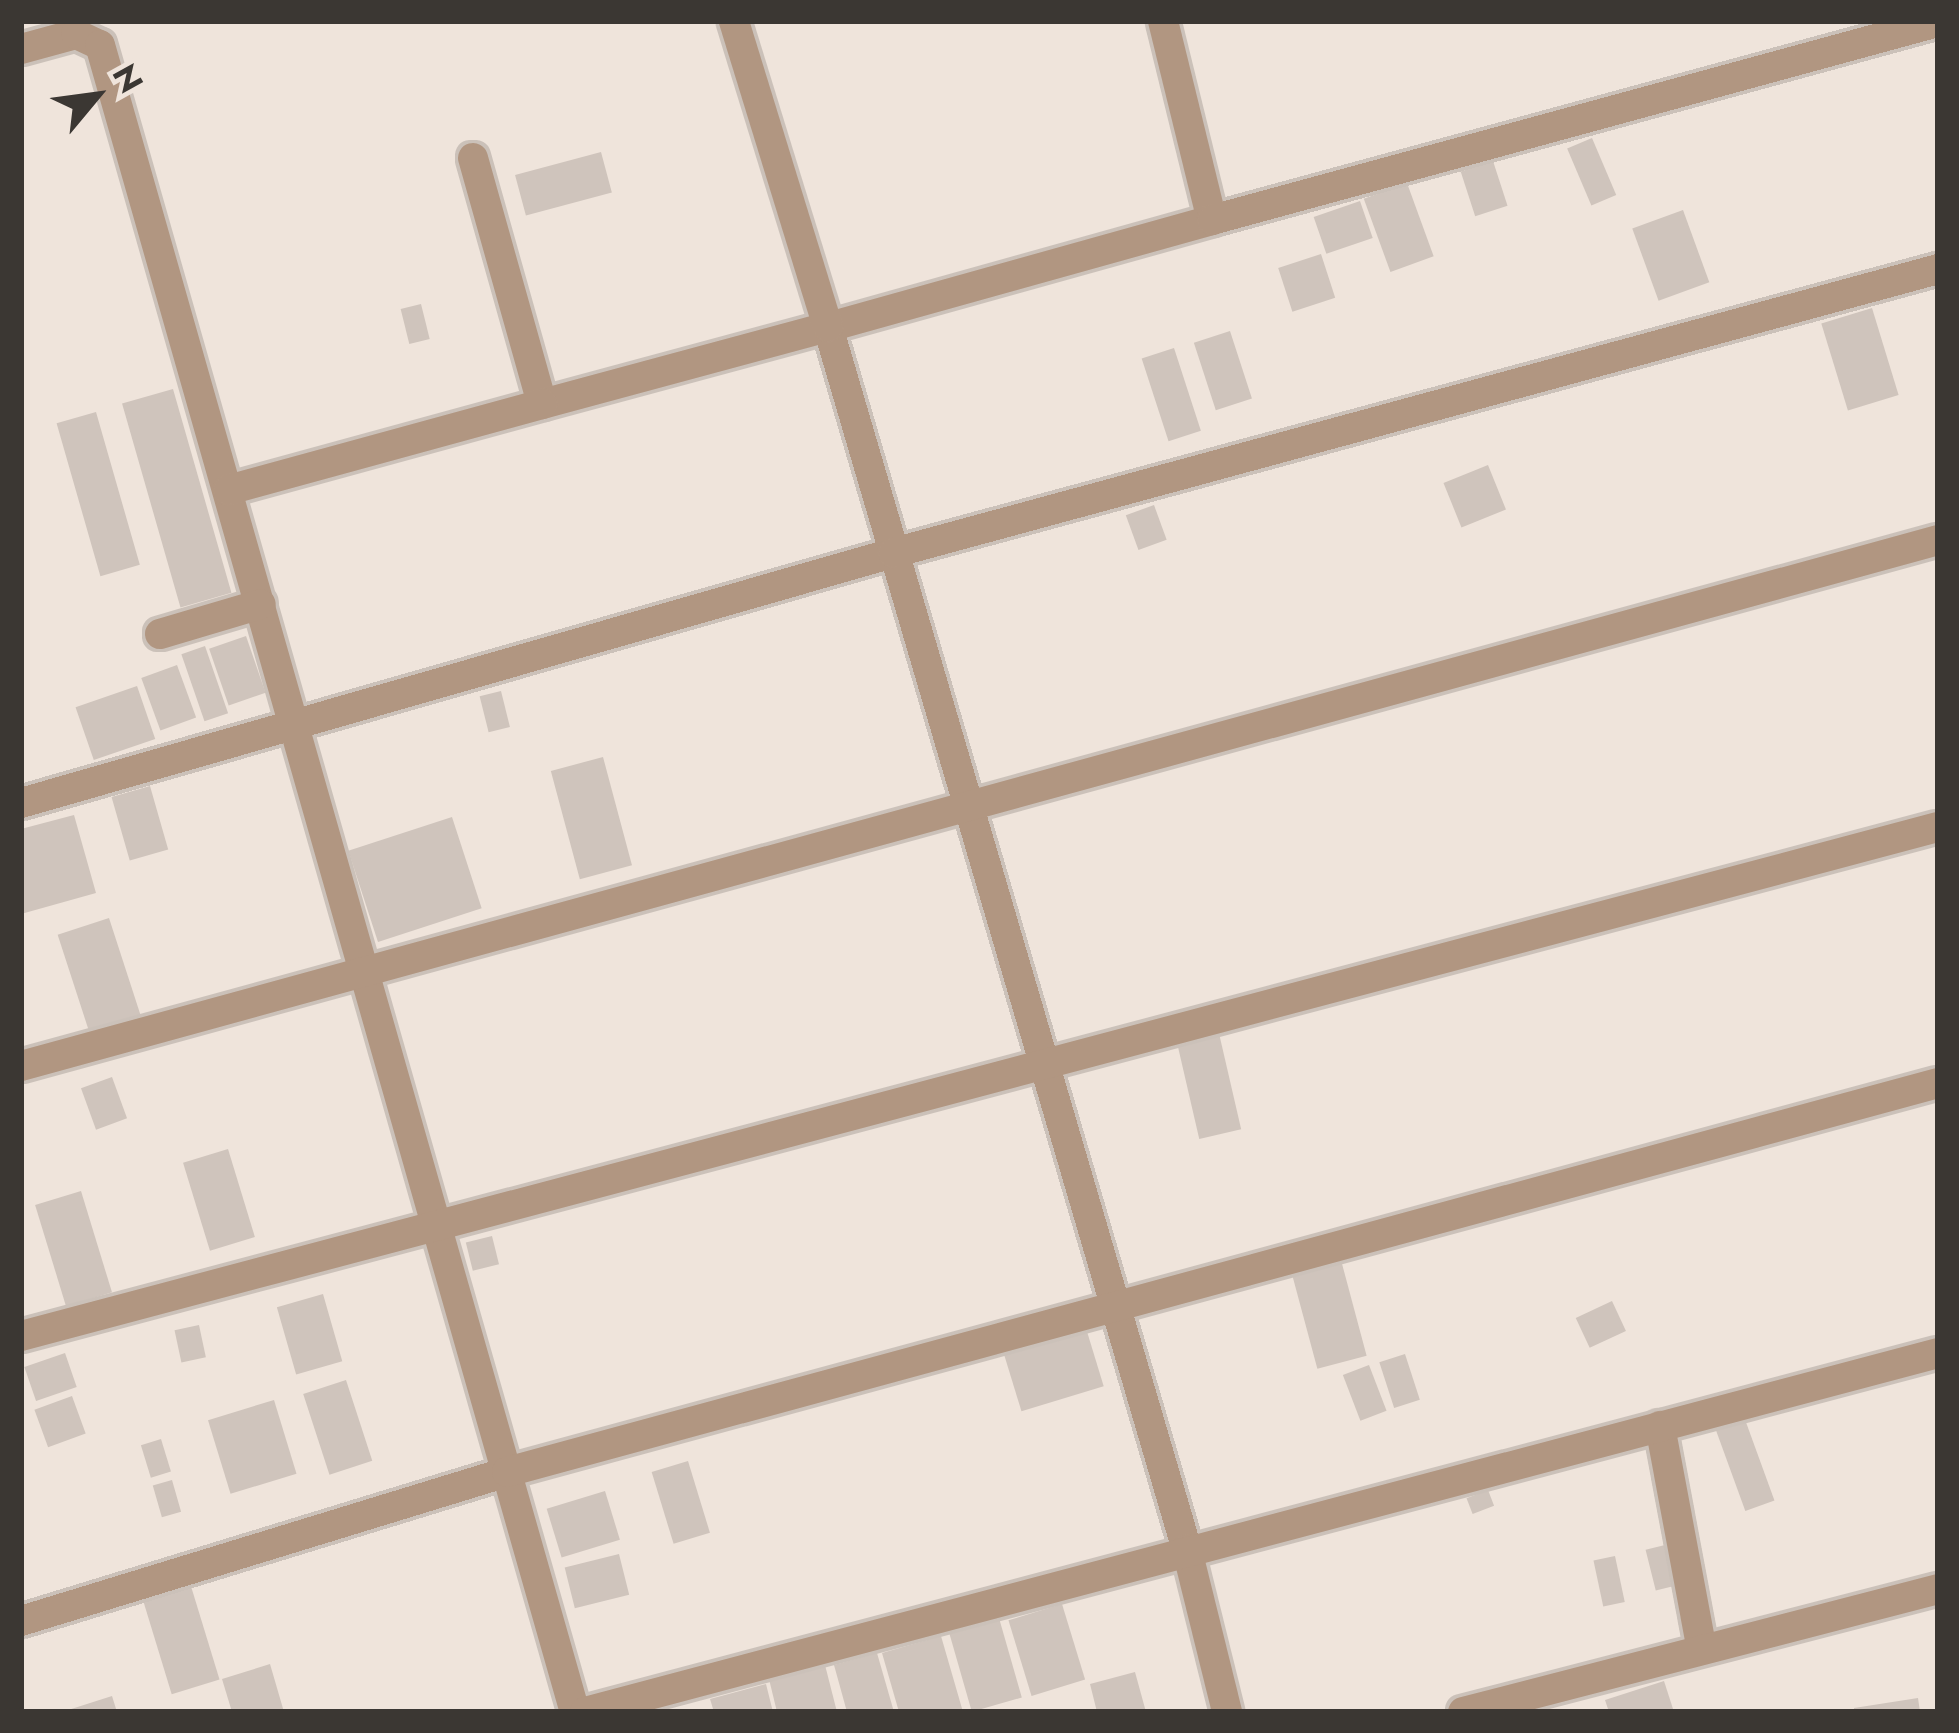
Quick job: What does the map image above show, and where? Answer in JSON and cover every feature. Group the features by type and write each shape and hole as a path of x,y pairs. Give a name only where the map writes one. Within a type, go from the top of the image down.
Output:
{"street":[{"path":"734,21 968,800 1110,1306 1187,1550 1227,1712"},
{"path":"1163,21 1212,220"},
{"path":"228,490 1938,22"},
{"path":"21,49 76,34 100,44 575,1712"},
{"path":"473,158 542,404"},
{"path":"21,802 892,553 1938,269"},
{"path":"21,1066 968,800 1938,540"},
{"path":"160,634 261,604"},
{"path":"21,1336 1938,827"},
{"path":"21,1622 507,1472 1938,1083"},
{"path":"585,1712 1938,1353"},
{"path":"1660,1426 1701,1646"},
{"path":"1463,1712 1701,1646 1938,1589"}],"building":[{"path":"1592,138 1616,195 1591,206 1567,149"},
{"path":"601,152 612,193 526,216 515,175"},
{"path":"1493,161 1508,206 1475,216 1461,172"},
{"path":"1407,183 1434,256 1390,272 1364,199"},
{"path":"1360,201 1373,238 1326,254 1314,217"},
{"path":"1683,210 1709,282 1659,301 1632,228"},
{"path":"1321,254 1335,298 1292,312 1278,268"},
{"path":"421,304 430,339 409,344 401,309"},
{"path":"1872,308 1899,395 1848,411 1821,323"},
{"path":"1230,331 1252,399 1216,410 1194,343"},
{"path":"1174,348 1201,431 1169,441 1142,359"},
{"path":"173,389 231,593 180,607 122,404"},
{"path":"96,412 140,565 100,576 57,423"},
{"path":"1488,465 1506,510 1461,527 1443,483"},
{"path":"1154,505 1167,540 1138,550 1126,515"},
{"path":"246,636 266,693 229,705 209,649"},
{"path":"205,646 228,713 204,721 181,654"},
{"path":"177,665 196,718 160,731 141,678"},
{"path":"137,686 155,739 94,760 76,707"},
{"path":"501,691 510,727 489,732 480,696"},
{"path":"603,757 632,865 580,879 551,771"},
{"path":"150,786 168,849 130,860 112,797"},
{"path":"74,815 96,893 21,914 21,829"},
{"path":"452,817 482,908 378,942 348,851"},
{"path":"109,918 141,1016 89,1033 58,935"},
{"path":"1218,1029 1241,1129 1199,1139 1176,1039"},
{"path":"112,1077 127,1118 96,1130 81,1088"},
{"path":"228,1149 255,1237 210,1251 183,1163"},
{"path":"81,1191 112,1292 66,1306 35,1205"},
{"path":"492,1236 499,1264 473,1271 466,1243"},
{"path":"1341,1260 1367,1356 1317,1369 1292,1273"},
{"path":"323,1294 342,1361 296,1375 277,1307"},
{"path":"1612,1301 1626,1331 1590,1348 1576,1318"},
{"path":"199,1325 206,1357 181,1362 175,1330"},
{"path":"1085,1325 1104,1386 1021,1411 1003,1350"},
{"path":"65,1353 77,1387 36,1401 24,1367"},
{"path":"1405,1354 1420,1400 1394,1408 1379,1362"},
{"path":"1369,1365 1387,1411 1360,1421 1343,1375"},
{"path":"346,1380 372,1461 329,1475 303,1394"},
{"path":"72,1396 86,1434 48,1447 34,1410"},
{"path":"274,1400 297,1474 231,1494 208,1420"},
{"path":"1743,1414 1774,1500 1745,1511 1714,1425"},
{"path":"161,1439 171,1472 151,1478 141,1445"},
{"path":"688,1461 710,1533 674,1544 652,1472"},
{"path":"172,1480 181,1512 162,1517 153,1486"},
{"path":"1488,1490 1494,1506 1473,1514 1467,1498"},
{"path":"605,1491 620,1540 562,1558 547,1509"},
{"path":"1665,1545 1675,1586 1656,1591 1646,1550"},
{"path":"619,1554 629,1595 575,1608 565,1568"},
{"path":"1615,1556 1625,1602 1603,1607 1593,1561"},
{"path":"190,1583 220,1680 172,1694 142,1598"},
{"path":"1062,1604 1085,1680 1032,1696 1008,1620"},
{"path":"997,1611 1022,1698 972,1712 947,1625"},
{"path":"941,1636 963,1712 899,1712 882,1653"},
{"path":"877,1653 894,1712 847,1712 834,1665"},
{"path":"270,1664 284,1712 232,1712 222,1679"},
{"path":"825,1665 837,1712 777,1712 769,1679"},
{"path":"1135,1672 1146,1712 1097,1712 1090,1684"},
{"path":"1664,1681 1674,1712 1609,1712 1605,1700"},
{"path":"766,1684 773,1712 714,1712 710,1699"},
{"path":"112,1696 117,1712 65,1712 65,1711"},
{"path":"1918,1698 1920,1712 1854,1712 1854,1708"}]}
